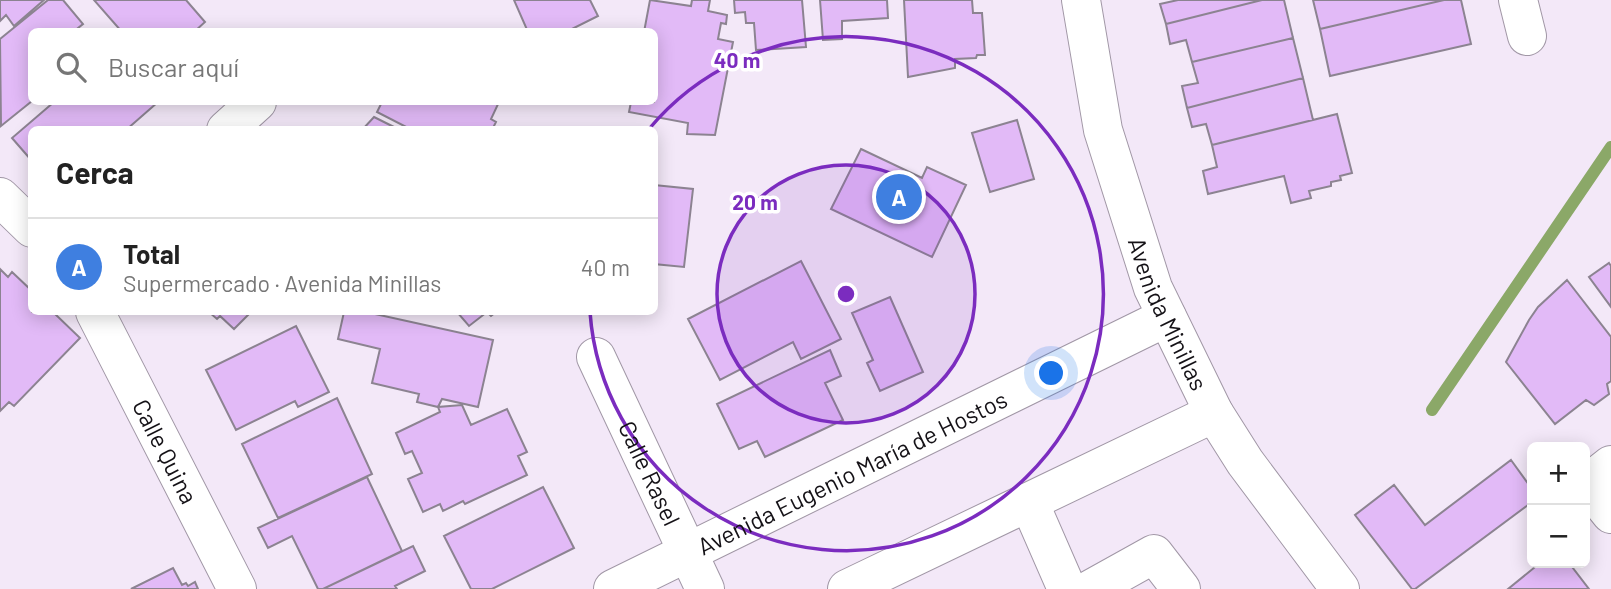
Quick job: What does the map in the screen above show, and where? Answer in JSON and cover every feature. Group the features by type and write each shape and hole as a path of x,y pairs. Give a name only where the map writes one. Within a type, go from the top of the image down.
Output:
{"street":[{"name":"Avenida Minillas","path":"1081,0 1103,130 1153,288 1214,412 1245,462 1340,589"},
{"path":"1518,0 1527,36"},
{"path":"230,126 254,105"},
{"path":"0,197 28,224"},
{"name":"Calle Quina","path":"96,315 237,589"},
{"name":"Avenida Eugenio María de Hostos","path":"613,589 1167,317"},
{"name":"Calle Rasel","path":"596,357 705,589"},
{"path":"847,589 1214,412"},
{"path":"1611,465 1587,484 1611,514"},
{"path":"1029,502 1067,589"},
{"path":"1091,589 1154,555 1181,589"}],"building":[{"path":"0,0 44,0 14,26 6,15 0,21"},
{"path":"48,0 63,0 83,24 78,28 28,28 28,104 1,126 0,39"},
{"path":"94,0 186,0 205,22 198,28 118,28"},
{"path":"514,0 590,0 598,16 574,28 526,28"},
{"path":"650,0 691,6 692,0 710,0 708,11 727,15 726,24 721,23 718,39 733,42 715,135 687,134 688,123 629,112 630,105 658,105 658,28 645,28"},
{"path":"734,0 802,0 806,47 756,50 754,23 746,23 745,12 735,13"},
{"path":"820,0 887,0 888,18 842,21 842,39 823,40"},
{"path":"904,0 972,0 973,13 982,13 985,55 955,59 955,68 908,77"},
{"path":"1178,0 1262,0 1166,24 1160,4"},
{"path":"1262,0 1284,0 1293,38 1192,62 1186,40 1170,44 1166,24"},
{"path":"1313,0 1444,0 1320,29"},
{"path":"1444,0 1461,0 1471,44 1330,76 1320,29"},
{"path":"1293,38 1303,78 1187,108 1182,86 1198,83 1192,62"},
{"path":"1303,78 1313,120 1212,145 1206,124 1192,127 1187,108"},
{"path":"50,105 155,105 131,126 28,126 28,156 12,138"},
{"path":"380,105 498,105 491,119 496,122 494,126 404,126 377,112"},
{"path":"1337,114 1352,173 1340,176 1341,180 1331,182 1331,186 1309,191 1311,198 1291,203 1284,176 1208,194 1203,171 1217,167 1212,145"},
{"path":"374,117 392,126 366,126"},
{"path":"1017,120 1034,179 990,192 972,133"},
{"path":"861,149 922,178 927,167 966,185 932,257 831,209"},
{"path":"658,185 693,189 684,267 658,264"},
{"path":"801,261 841,339 801,359 793,342 720,380 688,319"},
{"path":"1609,263 1611,266 1611,307 1589,277"},
{"path":"0,269 8,277 12,272 28,287 28,315 56,315 80,338 14,406 9,402 0,411"},
{"path":"1567,280 1611,337 1611,381 1607,384 1609,394 1594,405 1586,400 1555,424 1506,362 1538,307"},
{"path":"890,297 923,372 880,391 867,363 873,360 852,313"},
{"path":"212,315 248,315 234,329 220,316 217,319"},
{"path":"343,315 380,315 493,340 478,407 442,399 438,407 417,402 419,394 372,383 380,349 338,339"},
{"path":"460,315 483,315 469,326"},
{"path":"296,326 329,392 298,407 295,401 236,430 206,370"},
{"path":"830,350 841,376 825,383 843,420 765,457 757,441 739,449 717,404"},
{"path":"337,398 372,474 278,518 242,444"},
{"path":"462,405 471,425 507,409 527,452 518,456 527,475 465,504 463,501 443,511 440,504 423,512 408,479 422,473 412,451 405,454 396,433 440,412 438,407"},
{"path":"1511,460 1527,482 1527,506 1415,589 1412,589 1355,515 1394,485 1425,525"},
{"path":"367,477 402,551 318,589 292,536 268,548 258,528"},
{"path":"543,487 574,548 492,589 471,589 444,536"},
{"path":"413,546 425,571 395,586 397,589 323,589"},
{"path":"173,568 182,585 186,583 188,586 195,582 198,589 131,589"},
{"path":"1534,568 1573,568 1589,589 1508,589"}],"waterway":[{"path":"1432,410 1611,147"}],"place":[{"name":"Total","path":"899,197"}]}
